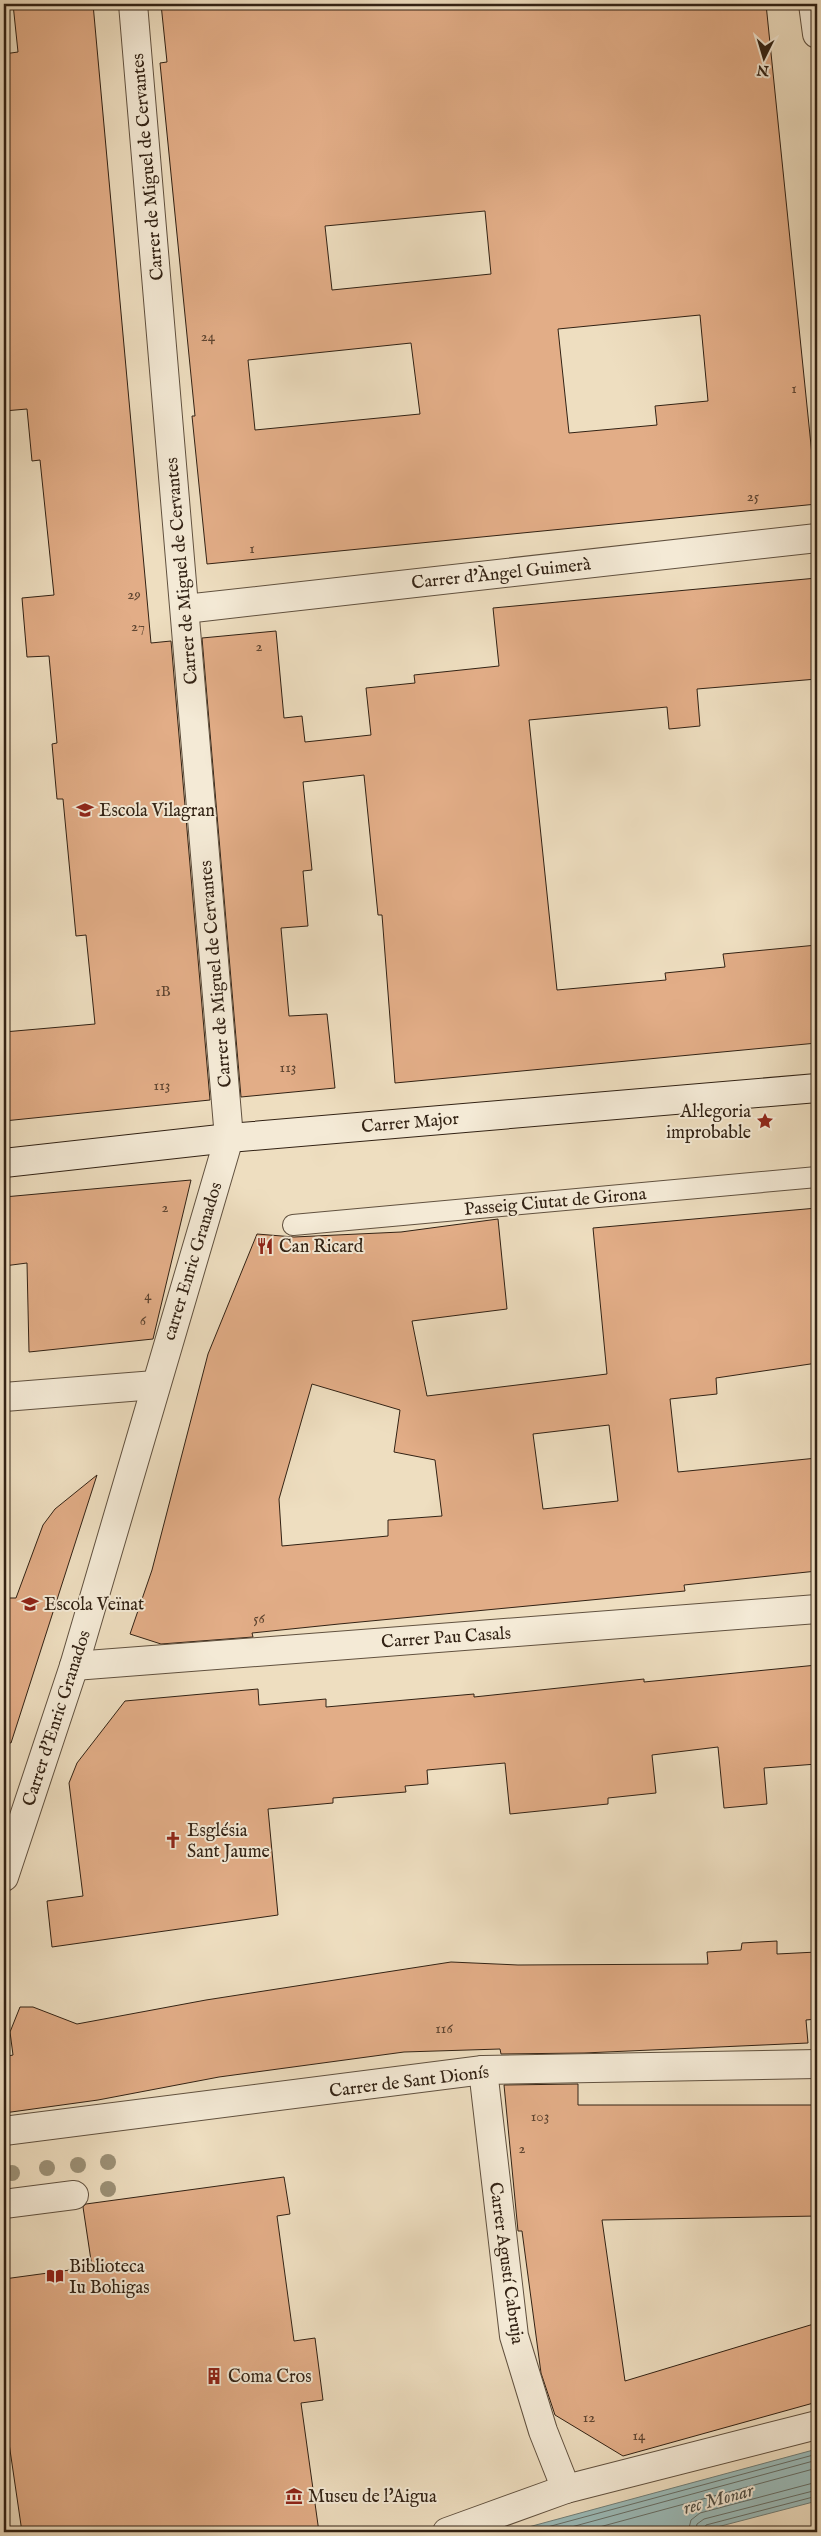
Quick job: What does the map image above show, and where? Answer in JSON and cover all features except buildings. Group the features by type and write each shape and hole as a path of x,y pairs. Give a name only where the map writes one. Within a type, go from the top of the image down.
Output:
{"street":[{"name":"Carrer de Miguel de Cervantes","path":"133,4 229,1138"},
{"path":"813,4 817,34"},
{"name":"Carrer d'Àngel Guimerà","path":"184,609 817,538"},
{"name":"Carrer Major","path":"4,1163 229,1138 817,1088"},
{"name":"carrer Enric Granados","path":"155,1385 229,1138"},
{"path":"4,1398 155,1385"},
{"name":"Carrer d'Enric Granados","path":"4,1877 74,1666 155,1385"},
{"name":"Carrer Pau Casals","path":"74,1666 817,1609"},
{"name":"Carrer de Sant Dionís","path":"4,2131 483,2070 817,2064"},
{"name":"Carrer Agustí Cabruja","path":"483,2070 514,2336 543,2431 566,2489"},
{"path":"4,2204 74,2195"},
{"path":"447,2532 566,2489 817,2425"}],"lane":[{"name":"Passeig Ciutat de Girona","path":"293,1225 817,1177"}],"water":[{"name":"rec Monar","path":"817,2449 817,2501 698,2532 510,2532"}],"place":[{"name":"Escola Vilagran","path":"85,810"},
{"name":"Al·legoria improbable","path":"765,1121"},
{"name":"Can Ricard","path":"265,1246"},
{"name":"Escola Veïnat","path":"30,1604"},
{"name":"Església Sant Jaume","path":"173,1840"},
{"name":"Biblioteca Iu Bohigas","path":"55,2276"},
{"name":"Coma Cros","path":"214,2376"},
{"name":"Museu de l'Aigua","path":"294,2496"}]}
